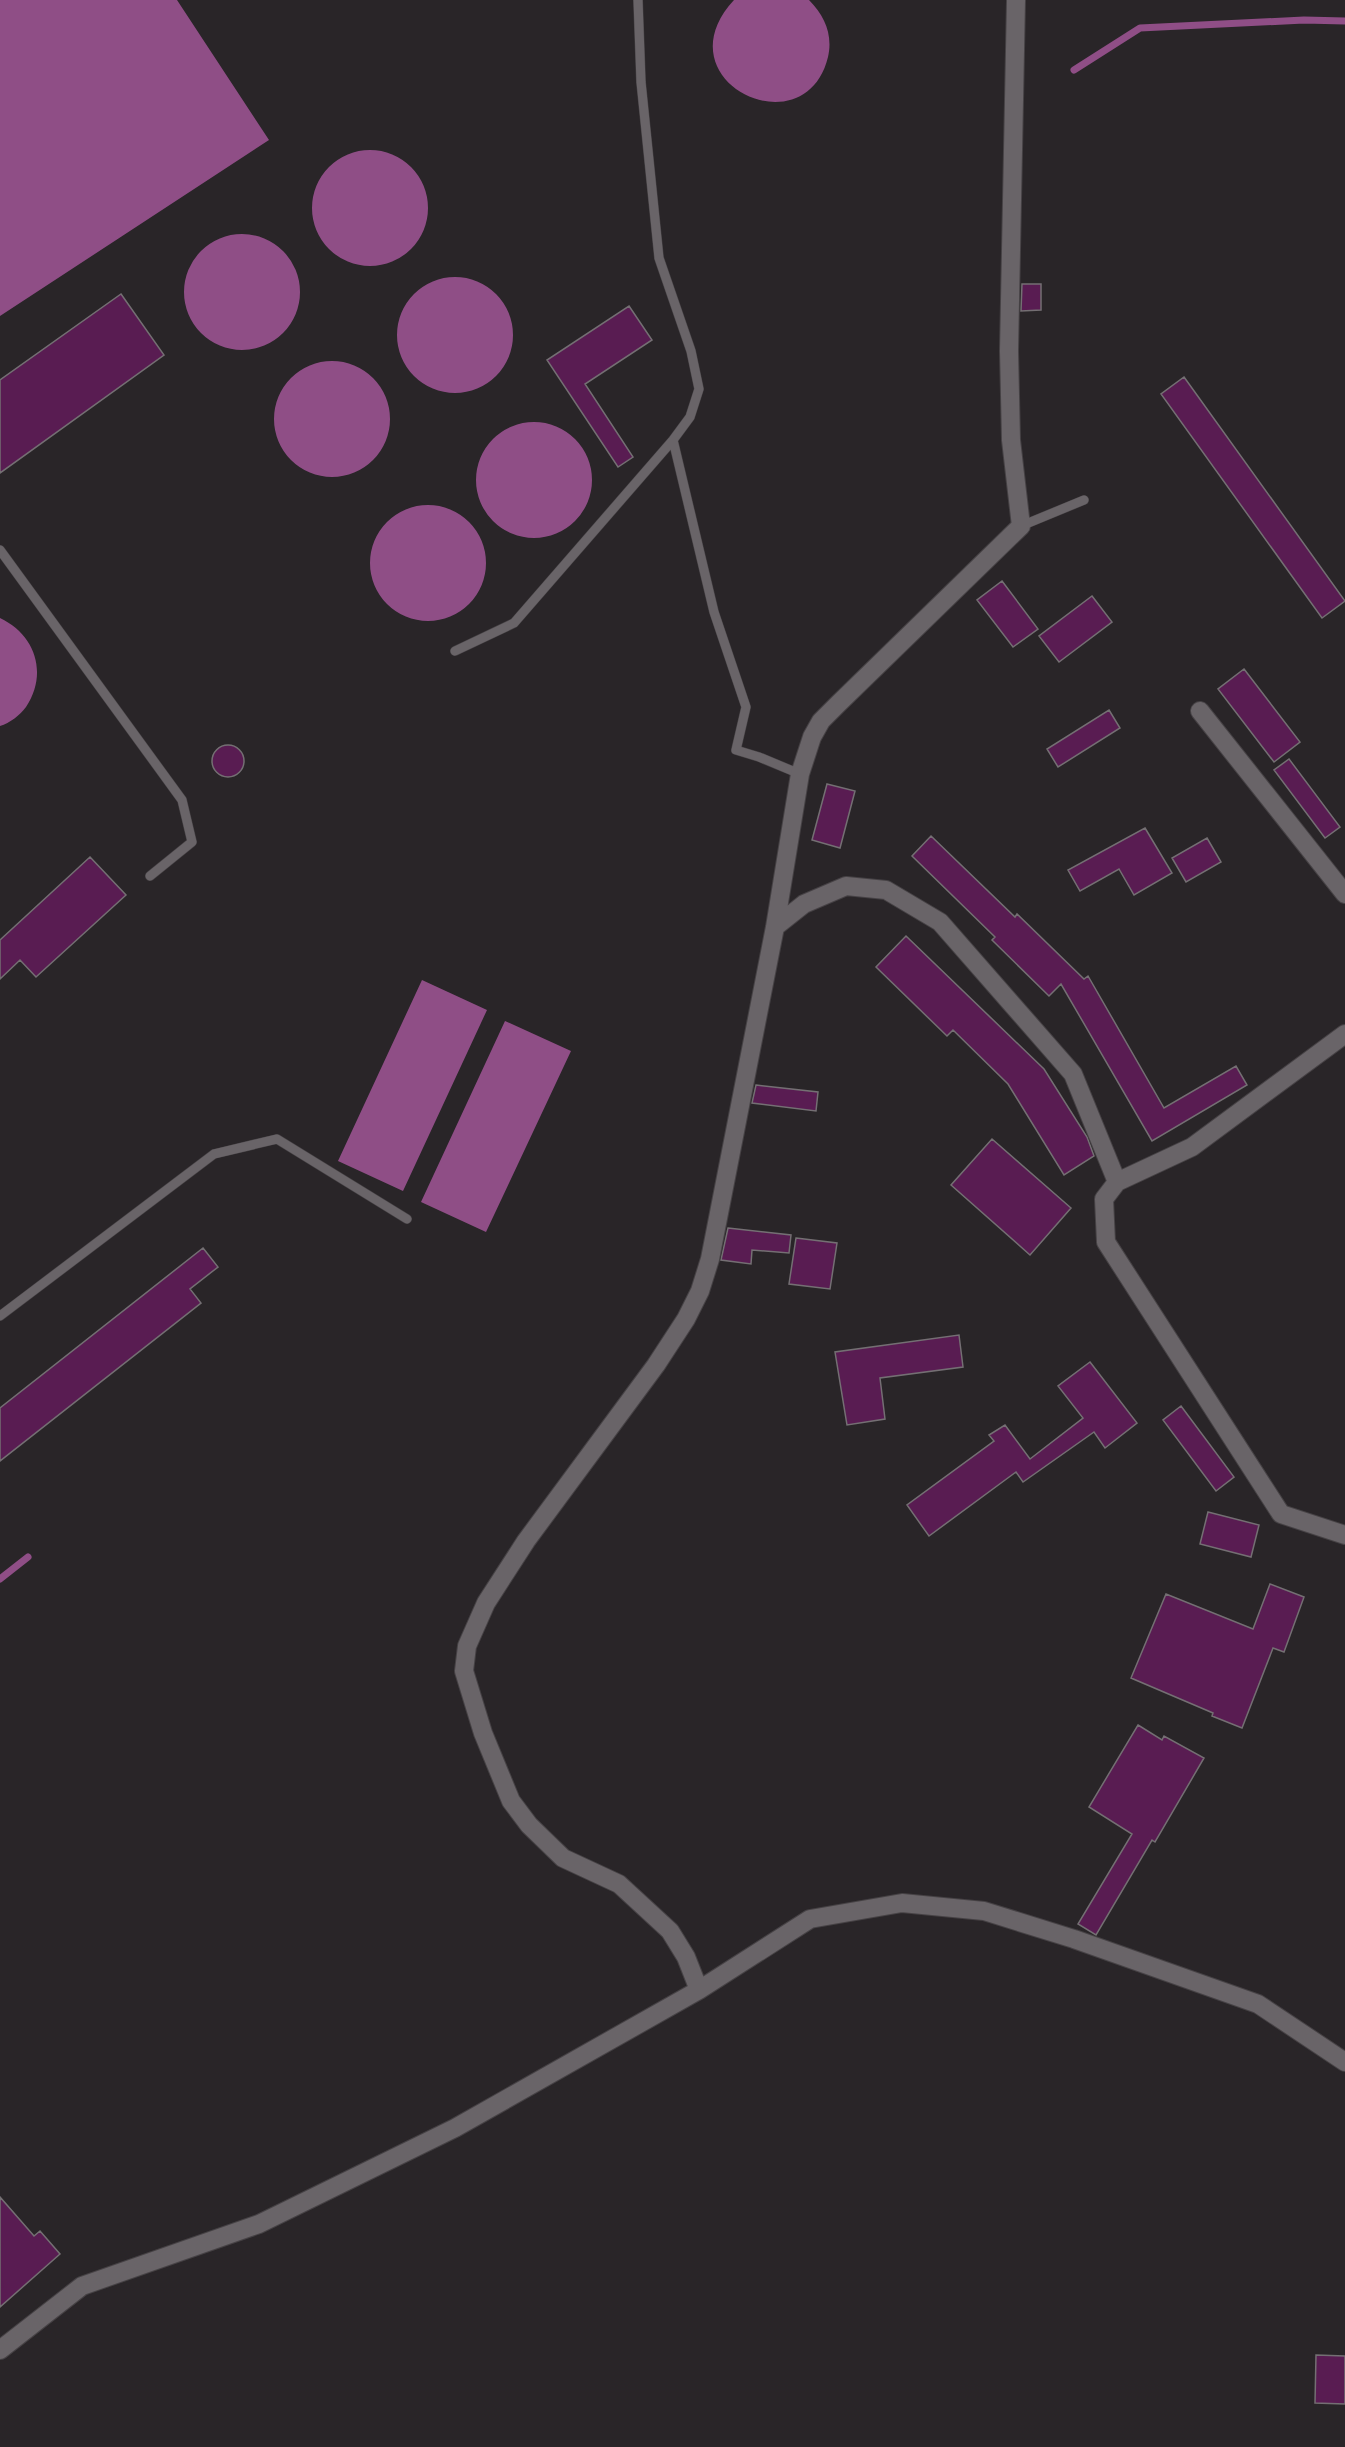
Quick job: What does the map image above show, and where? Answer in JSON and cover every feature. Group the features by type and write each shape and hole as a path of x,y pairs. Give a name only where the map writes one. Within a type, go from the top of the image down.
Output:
{"street":[{"path":"699,1990 686,1957 670,1931 619,1884 563,1858 530,1825 511,1801 483,1733 464,1671 467,1646 486,1603 526,1541 656,1365 686,1319 700,1291 710,1259 775,927 800,774 812,737 821,721 1022,526 1011,440 1009,351 1016,0"},
{"path":"1200,711 1345,894"},
{"path":"775,927 804,904 846,886 886,890 940,922 1073,1074 1117,1182"},
{"path":"1345,1034 1192,1147 1117,1182 1104,1199 1106,1242 1281,1514 1345,1535"},
{"path":"0,2350 82,2286 269,2219 455,2128 699,1990 810,1919 902,1903 984,1911 1074,1939 1258,2004 1345,2062"}],"lane":[{"path":"455,651 514,623 673,440 690,417 699,388 691,351 659,258 641,82 638,0"},
{"path":"673,440 714,612 746,707 736,750 800,774"},
{"path":"1022,526 1084,500"},
{"path":"0,550 182,800 192,842 150,876"},
{"path":"0,1316 214,1154 277,1139 407,1219"}],"shaded area":[{"path":"0,0 177,0 269,140 0,316"},
{"path":"734,0 809,0 823,19 829,41 828,57 814,85 793,99 768,102 744,94 725,78 714,56 716,30"},
{"path":"370,150 392,154 411,167 424,186 428,208 424,230 411,249 392,262 370,266 348,262 329,249 316,230 312,208 316,186 329,167 348,154"},
{"path":"242,234 264,238 283,251 296,270 300,292 296,314 283,333 264,346 242,350 220,346 201,333 188,314 184,292 188,270 201,251 220,238"},
{"path":"455,277 477,281 496,294 509,313 513,335 509,357 496,376 477,389 455,393 433,389 414,376 401,357 397,335 401,313 414,294 433,281"},
{"path":"332,361 354,365 373,378 386,397 390,419 386,441 373,460 354,473 332,477 310,473 291,460 278,441 274,419 278,397 291,378 310,365"},
{"path":"534,422 556,426 575,439 588,458 592,480 588,502 575,521 556,534 534,538 512,534 493,521 480,502 476,480 480,458 493,439 512,426"},
{"path":"428,505 450,509 469,522 482,541 486,563 482,585 469,604 450,617 428,621 406,617 387,604 374,585 370,563 374,541 387,522 406,509"},
{"path":"0,618 22,634 30,645 37,669 33,694 26,707 21,713 0,726"},
{"path":"422,980 487,1010 403,1191 338,1161"},
{"path":"505,1021 571,1051 486,1232 421,1202"}],"building":[{"path":"1022,284 1041,284 1041,310 1021,311"},
{"path":"121,294 164,355 0,473 0,380"},
{"path":"629,306 652,340 585,384 633,457 618,467 547,360"},
{"path":"1184,377 1345,601 1322,618 1161,394"},
{"path":"1002,581 1038,629 1013,647 977,600"},
{"path":"1092,596 1112,622 1059,662 1039,636"},
{"path":"1244,669 1300,742 1274,762 1218,689"},
{"path":"1109,710 1120,728 1058,767 1047,749"},
{"path":"228,745 239,750 244,761 239,772 228,777 217,772 212,761 217,750"},
{"path":"1289,759 1340,827 1325,838 1274,770"},
{"path":"827,784 855,791 840,848 812,840"},
{"path":"1145,828 1172,873 1134,895 1119,869 1080,891 1068,870"},
{"path":"931,836 1015,917 1017,914 1084,979 1088,976 1164,1108 1236,1066 1247,1085 1152,1141 1061,984 1049,996 992,940 995,937 912,856"},
{"path":"1207,838 1221,862 1186,882 1172,858"},
{"path":"90,857 126,895 36,977 20,960 0,979 0,940"},
{"path":"906,936 1044,1069 1087,1137 1094,1156 1064,1175 1008,1084 953,1030 947,1036 876,967"},
{"path":"756,1085 818,1092 816,1111 752,1103"},
{"path":"992,1139 1071,1208 1030,1255 951,1185"},
{"path":"728,1228 791,1235 789,1253 752,1250 751,1264 721,1260"},
{"path":"796,1238 837,1243 830,1289 789,1284"},
{"path":"203,1248 218,1267 190,1289 201,1303 0,1461 0,1408"},
{"path":"959,1335 963,1367 880,1378 885,1419 847,1425 835,1352"},
{"path":"1090,1362 1137,1423 1105,1448 1094,1432 1023,1482 1016,1472 929,1536 907,1505 994,1441 989,1435 1005,1425 1030,1459 1083,1418 1058,1386"},
{"path":"1181,1406 1234,1477 1216,1491 1163,1420"},
{"path":"1208,1512 1259,1525 1251,1557 1200,1544"},
{"path":"1270,1584 1304,1597 1284,1652 1273,1648 1242,1728 1131,1678 1166,1594 1253,1629"},
{"path":"1138,1725 1162,1740 1164,1736 1204,1758 1155,1842 1152,1840 1096,1935 1078,1924 1132,1834 1089,1807"},
{"path":"0,2197 34,2236 40,2231 60,2254 0,2307"},
{"path":"1316,2355 1345,2356 1345,2404 1315,2403"}],"waterway":[{"path":"1074,70 1140,28 1304,20 1345,21"},
{"path":"0,1579 28,1557"}]}
